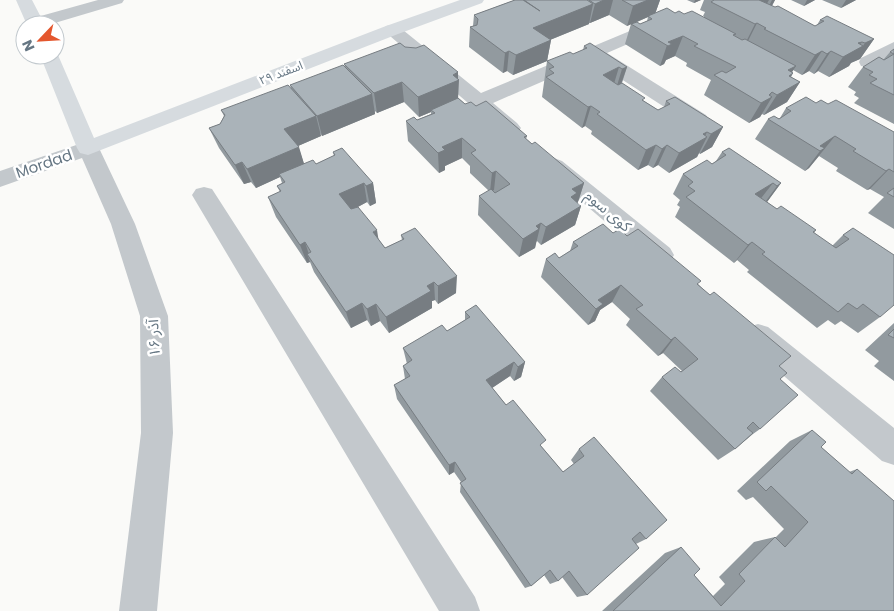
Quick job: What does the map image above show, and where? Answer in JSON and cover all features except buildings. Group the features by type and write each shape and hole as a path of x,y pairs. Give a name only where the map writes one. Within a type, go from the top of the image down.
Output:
{"main road":[{"path":"24,0 32,15"},
{"name":"۲۹ اسفند","path":"88,148 392,30 476,0"},
{"name":"۱۶ آذر","path":"53,65 88,148"}],"street":[{"path":"65,15 116,0"},
{"path":"478,102 676,16 661,8"},
{"name":"کوی سوم","path":"392,30 682,273"},
{"path":"868,62 894,47"},
{"path":"594,52 715,130"},
{"name":"Mordad","path":"0,179 88,148"},
{"name":"۱۶ آذر","path":"88,148 123,224 154,316 156,433 138,611"},
{"path":"204,195 461,611"},
{"path":"743,323 894,450"}]}
